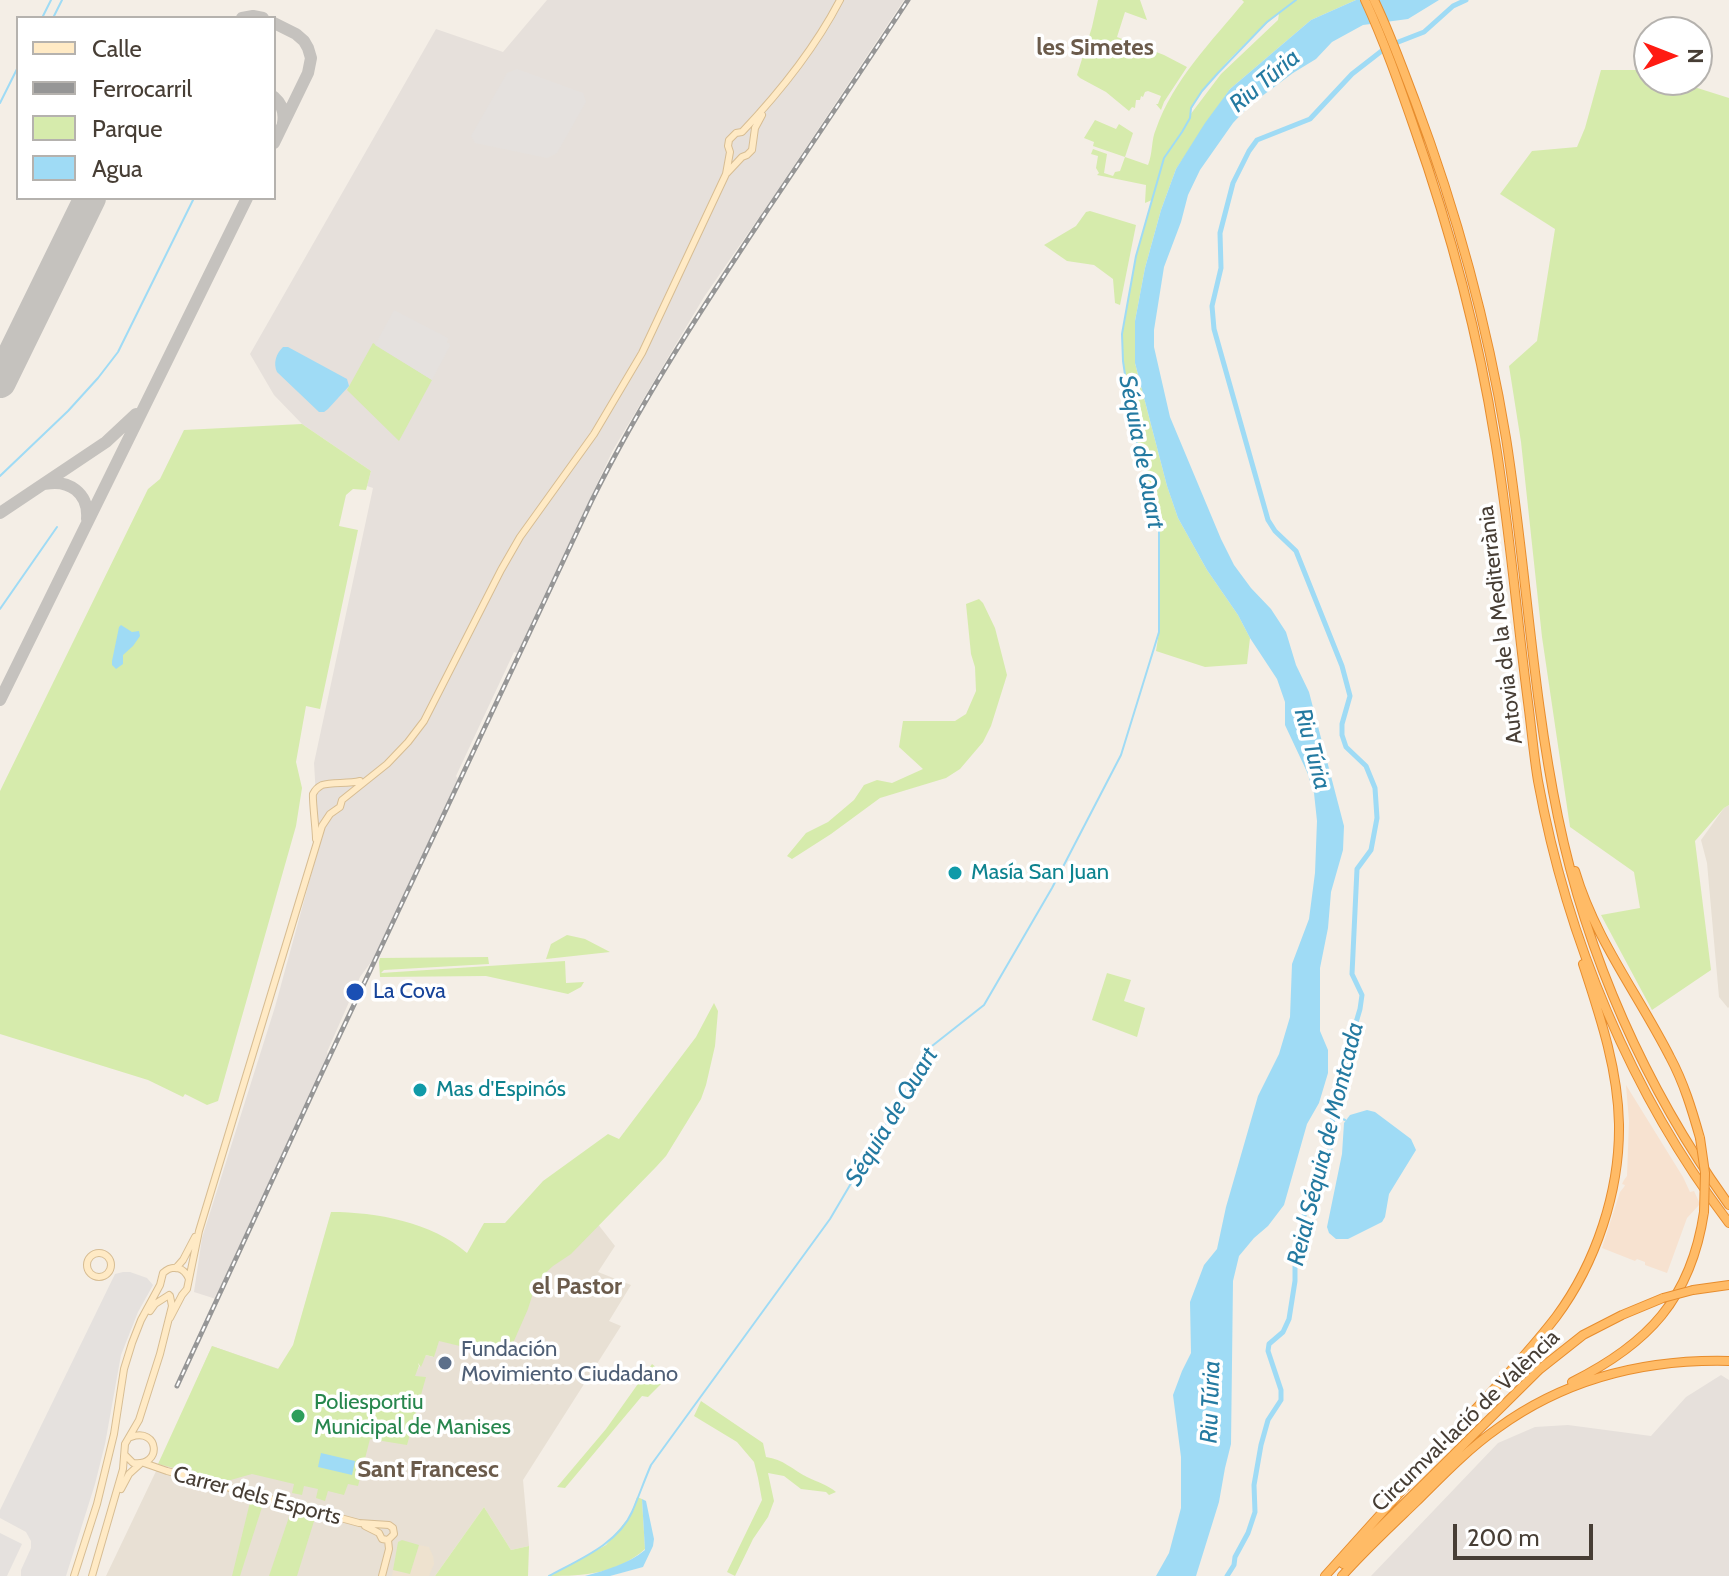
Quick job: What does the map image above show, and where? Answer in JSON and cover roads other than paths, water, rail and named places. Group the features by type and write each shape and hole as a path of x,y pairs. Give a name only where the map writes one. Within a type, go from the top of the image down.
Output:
{"highway":[{"name":"Autovia de la Mediterrània","path":"1365,0 1435,156 1478,300 1493,365 1515,504 1542,729 1571,877 1593,944 1627,1029 1674,1121 1729,1205"},
{"name":"Autovia de la Mediterrània","path":"1374,0 1405,86 1446,223 1482,368 1505,506 1538,778 1560,880 1577,936 1617,1033 1643,1086 1688,1164 1729,1223"},
{"path":"1554,1394 1626,1351 1658,1320 1685,1279 1695,1254 1703,1220 1705,1173 1700,1138 1689,1099 1671,1058 1595,925 1576,875 1563,823 1558,817"},
{"path":"1328,1576 1535,1342 1570,1296 1601,1230 1612,1189 1619,1124 1612,1063 1577,947 1577,936"},
{"name":"Circumval·lació de València","path":"1328,1576 1540,1369 1583,1335 1663,1298 1729,1285"},
{"name":"Circumval·lació de València","path":"1342,1576 1477,1444 1525,1409 1599,1377 1649,1365 1690,1360 1729,1361"}],"main road":[{"path":"170,1318 187,1289 199,1231 322,826 342,800 398,753 424,721 520,537 619,395 660,316 726,174 730,137 742,132 765,108 819,36 840,0"},
{"path":"726,174 752,150 755,128 765,108"},
{"path":"742,132 752,140"},
{"path":"730,152 742,157"},
{"path":"316,845 313,799 316,790 324,785 352,783 368,778"},
{"path":"332,785 339,791 342,800"},
{"path":"315,808 330,814"},
{"path":"176,1268 199,1231"},
{"path":"74,1576 97,1504 114,1434 124,1369 141,1320 163,1273 176,1268 184,1271 189,1279"},
{"path":"92,1576 123,1469 124,1448 139,1420 170,1318 172,1306 169,1296 160,1285"},
{"path":"141,1320 155,1304 169,1296 182,1295"},
{"path":"139,1420 144,1435"},
{"path":"114,1504 129,1474 151,1457 154,1450 150,1439 144,1435 129,1439"},
{"path":"125,1455 133,1463 142,1464"},
{"name":"Carrer dels Esports","path":"151,1457 157,1468"},
{"name":"Carrer dels Esports","path":"142,1464 380,1529"},
{"path":"389,1525 393,1528 393,1536 388,1540 382,1539 380,1529 389,1525"},
{"path":"382,1576 389,1549 388,1540"}],"water":[{"name":"Riu Túria","path":"1356,0 1439,0 1408,19 1363,25 1332,42 1316,59 1250,105 1233,123 1200,170 1188,195 1164,267 1154,330 1154,347 1170,417 1234,565 1286,632 1296,665 1309,692 1344,826 1343,850 1331,892 1320,968 1320,1031 1328,1050 1328,1073 1319,1103 1307,1124 1284,1205 1239,1256 1233,1281 1231,1444 1219,1502 1196,1576 1156,1576 1169,1553 1181,1508 1181,1457 1173,1395 1191,1353 1190,1302 1204,1265 1217,1249 1258,1096 1279,1054 1290,1017 1292,964 1309,919 1317,821 1314,793 1307,772 1285,725 1285,702 1277,679 1207,570 1178,518 1135,363 1135,321 1161,210 1176,169 1205,123 1230,89 1311,20"},
{"path":"283,347 347,379 349,386 324,412 319,412 277,372 276,359"},
{"path":"121,625 132,632 139,631 140,636 123,655 123,664 116,669 112,661"},
{"path":"1367,1110 1375,1112 1411,1139 1416,1150 1389,1194 1382,1222 1348,1239 1336,1239 1327,1227 1342,1154 1344,1123 1350,1115"},
{"path":"321,1453 355,1461 352,1475 318,1467"},
{"path":"642,1499 646,1501 654,1539 643,1567 610,1576 585,1576 624,1563 645,1550"}],"waterway":[{"path":"43,16 51,0"},
{"path":"54,16 62,0"},
{"name":"Séquia de Quart","path":"549,1576 596,1550 626,1523 651,1465 830,1219 932,1046 984,1005 1052,888 1121,755 1159,632 1159,527 1133,428 1123,361 1122,334 1136,256 1164,158 1190,118 1191,108 1202,91 1267,22 1296,0"},
{"name":"Reial Séquia de Montcada","path":"1227,1576 1255,1512 1254,1485 1261,1445 1268,1420 1281,1400 1281,1390 1268,1351 1269,1344 1283,1332 1289,1319 1295,1281 1295,1254 1307,1203 1328,1160 1333,1114 1360,1009 1362,995 1352,974 1357,869 1371,850 1377,818 1375,788 1366,766 1346,747 1342,735 1350,696 1342,666 1296,551 1268,520 1214,329 1212,306 1221,268 1220,233 1233,183 1257,140 1310,119 1352,74 1388,46 1424,32 1453,6 1466,0"},
{"path":"0,103 16,71"},
{"path":"0,476 68,411 118,352 193,200"},
{"path":"0,609 57,527"},
{"path":"1333,1114 1345,1120"}],"railway":[{"path":"177,1386 611,463 694,322 908,0"}],"place":[{"name":"Masía San Juan","path":"955,873"},
{"name":"La Cova","path":"355,992"},
{"name":"Mas d'Espinós","path":"420,1090"},
{"name":"Fundación Movimiento Ciudadano","path":"445,1363"},
{"name":"Poliesportiu Municipal de Manises","path":"298,1416"}],"district":[{"name":"les Simetes","path":"1095,48"},
{"name":"el Pastor","path":"577,1287"},
{"name":"Sant Francesc","path":"428,1470"}]}
